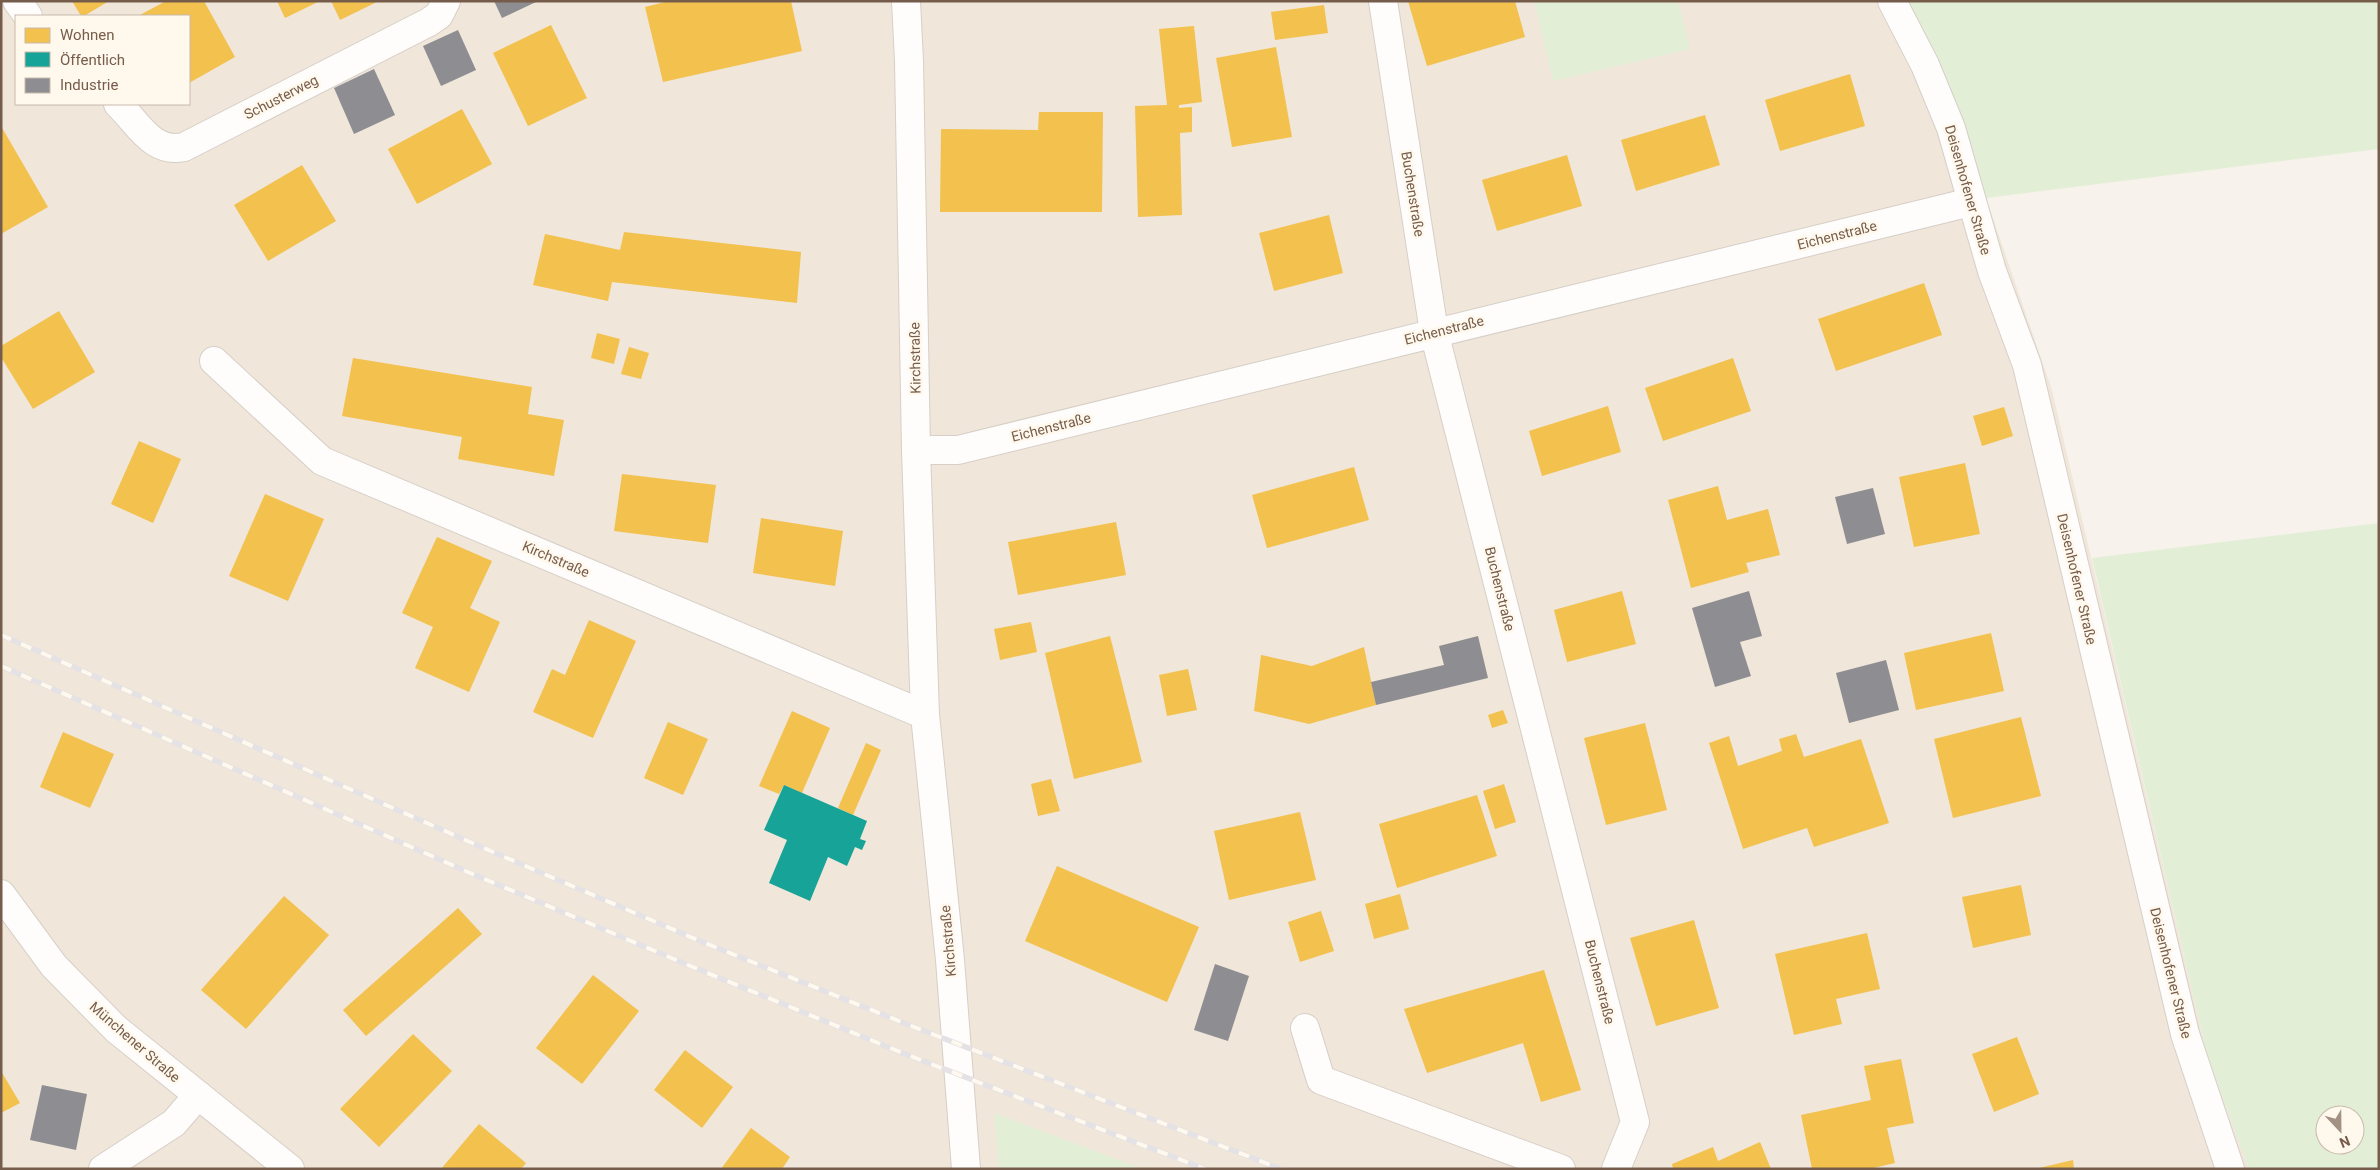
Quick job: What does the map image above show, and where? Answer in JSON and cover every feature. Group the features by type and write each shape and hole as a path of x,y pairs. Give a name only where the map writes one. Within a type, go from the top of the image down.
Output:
{"street":[{"path":"17,1 27,15"},
{"name":"Schusterweg","path":"119,105 151,140 162,147 173,149 184,147 429,22 439,15 446,1"},
{"name":"Kirchstraße","path":"906,1 909,61 916,450 925,715 950,960 966,1169"},
{"name":"Buchenstraße","path":"1383,1 1434,332 1635,1122 1616,1169"},
{"name":"Deisenhofener Straße","path":"1892,1 1925,65 1951,128 1992,271 2027,365 2185,1034 2230,1169"},
{"name":"Eichenstraße","path":"916,450 958,450 1971,202"},
{"name":"Kirchstraße","path":"214,360 322,461 925,715"},
{"name":"Münchener Straße","path":"1,894 54,966 116,1029 290,1169"},
{"path":"1305,1028 1321,1080 1561,1169"},
{"path":"103,1169 174,1123 198,1095"}],"shaded area":[{"path":"1,1 1906,1 1965,128 1986,198 2052,390 2207,1055 2249,1169 1,1169"}],"green space":[{"path":"1534,1 1678,1 1690,49 1553,81"},
{"path":"1906,1 2379,1 2379,149 1986,198 1965,128"},
{"path":"2379,523 2379,1169 2249,1169 2207,1055 2092,558"},
{"path":"994,1113 1143,1169 999,1169"}],"building: Wohnen":[{"path":"72,1 109,1 86,15 80,15"},
{"path":"166,1 204,1 235,57 190,82 190,15 140,15"},
{"path":"277,1 320,1 285,18"},
{"path":"331,1 379,1 340,20"},
{"path":"669,1 791,1 802,51 663,82 645,7"},
{"path":"1408,1 1515,1 1525,37 1427,66"},
{"path":"1324,5 1328,33 1275,40 1271,12"},
{"path":"551,25 587,98 528,126 493,53"},
{"path":"1194,26 1202,102 1179,105 1179,108 1192,107 1192,132 1180,133 1182,215 1138,217 1135,106 1167,105 1159,29"},
{"path":"1276,47 1292,137 1232,147 1216,58"},
{"path":"1850,74 1865,126 1780,151 1765,100"},
{"path":"462,109 492,164 417,204 388,149"},
{"path":"1039,112 1103,112 1102,212 940,212 941,129 1038,130"},
{"path":"1705,115 1720,165 1636,191 1621,140"},
{"path":"1,126 48,207 1,234"},
{"path":"1567,155 1582,206 1497,231 1482,180"},
{"path":"302,165 336,221 268,261 234,205"},
{"path":"1329,215 1343,273 1274,291 1259,233"},
{"path":"624,232 801,252 797,303 612,282 608,301 533,285 545,234 620,250"},
{"path":"1924,283 1942,335 1836,371 1818,319"},
{"path":"59,311 95,372 33,409 1,357 1,346"},
{"path":"597,333 620,339 614,364 591,358"},
{"path":"629,347 649,353 641,379 621,374"},
{"path":"353,358 532,387 528,414 564,420 554,476 458,459 462,437 342,416"},
{"path":"1733,358 1751,411 1663,441 1645,388"},
{"path":"1608,406 1621,452 1542,476 1529,431"},
{"path":"2004,407 2013,436 1982,446 1973,416"},
{"path":"139,441 181,459 153,523 111,504"},
{"path":"1965,463 1980,534 1914,547 1899,477"},
{"path":"1354,467 1369,520 1267,548 1252,495"},
{"path":"622,474 716,485 708,543 614,531"},
{"path":"1718,486 1727,520 1768,509 1780,555 1746,563 1749,572 1691,588 1668,500"},
{"path":"265,494 324,519 288,601 229,576"},
{"path":"761,518 843,531 835,586 753,573"},
{"path":"1116,522 1126,575 1018,595 1008,542"},
{"path":"437,537 492,561 470,608 500,622 469,692 415,668 433,627 402,613"},
{"path":"1622,591 1636,644 1567,662 1554,610"},
{"path":"589,620 636,641 593,738 533,712 552,669 565,675"},
{"path":"1031,622 1037,652 1000,660 994,629"},
{"path":"1991,633 2004,691 1916,710 1904,653"},
{"path":"1110,636 1142,762 1074,779 1045,653"},
{"path":"1364,647 1376,705 1309,724 1254,711 1261,655 1312,666"},
{"path":"1188,669 1197,710 1167,716 1159,675"},
{"path":"1503,710 1508,723 1492,728 1488,715"},
{"path":"792,711 830,728 802,793 784,785 779,794 759,786"},
{"path":"2021,717 2041,796 1953,818 1934,739"},
{"path":"668,722 708,739 683,795 644,778"},
{"path":"1645,723 1667,810 1606,825 1584,738"},
{"path":"63,732 114,754 90,808 40,787"},
{"path":"1796,734 1804,757 1861,739 1889,823 1814,847 1807,828 1743,849 1709,743 1729,736 1738,766 1782,751 1779,739"},
{"path":"866,743 881,750 853,815 838,808"},
{"path":"1051,779 1060,811 1038,816 1031,784"},
{"path":"1504,784 1516,822 1495,829 1483,791"},
{"path":"1477,795 1497,856 1397,888 1379,824"},
{"path":"1300,812 1316,880 1229,900 1214,831"},
{"path":"1057,866 1199,927 1167,1002 1025,941"},
{"path":"2021,885 2031,935 1973,948 1962,897"},
{"path":"1400,894 1409,929 1374,939 1365,904"},
{"path":"284,896 329,935 246,1029 201,990"},
{"path":"458,908 482,934 366,1036 343,1010"},
{"path":"1321,911 1334,951 1300,962 1288,922"},
{"path":"1694,920 1719,1008 1656,1026 1630,938"},
{"path":"1867,933 1880,989 1836,999 1842,1024 1794,1035 1775,954"},
{"path":"1544,970 1581,1090 1541,1102 1523,1043 1427,1073 1404,1009"},
{"path":"593,975 639,1011 582,1084 536,1048"},
{"path":"413,1034 452,1071 379,1147 340,1109"},
{"path":"2017,1037 2039,1094 1994,1112 1972,1054"},
{"path":"685,1050 733,1087 702,1128 654,1090"},
{"path":"1901,1059 1914,1123 1887,1128 1895,1163 1869,1169 1812,1169 1801,1115 1871,1100 1864,1066"},
{"path":"1,1071 20,1103 1,1113"},
{"path":"479,1124 526,1163 521,1169 441,1169"},
{"path":"751,1128 790,1157 782,1169 721,1169"},
{"path":"1760,1142 1771,1169 1673,1169 1672,1164 1713,1147 1718,1161"},
{"path":"2073,1160 2074,1169 2039,1169 2039,1168"}],"building: Öffentlich":[{"path":"784,785 867,821 860,839 866,841 862,850 855,847 847,866 828,857 810,901 769,883 787,840 764,830"}],"building: Industrie":[{"path":"494,1 538,1 502,18"},
{"path":"458,30 476,70 441,86 423,46"},
{"path":"374,69 395,115 354,134 334,88"},
{"path":"1873,488 1885,534 1847,544 1835,497"},
{"path":"1749,591 1762,636 1740,642 1751,676 1715,687 1692,608"},
{"path":"1478,636 1488,678 1376,705 1371,682 1444,665 1439,646"},
{"path":"1886,660 1899,710 1849,723 1836,673"},
{"path":"1215,964 1249,976 1228,1041 1194,1030"},
{"path":"42,1085 87,1094 76,1150 30,1140"}],"railway":[{"path":"1,635 479,846 700,941 909,1025 1281,1169"},
{"path":"1,666 468,872 688,965 905,1054 1205,1169"}]}
